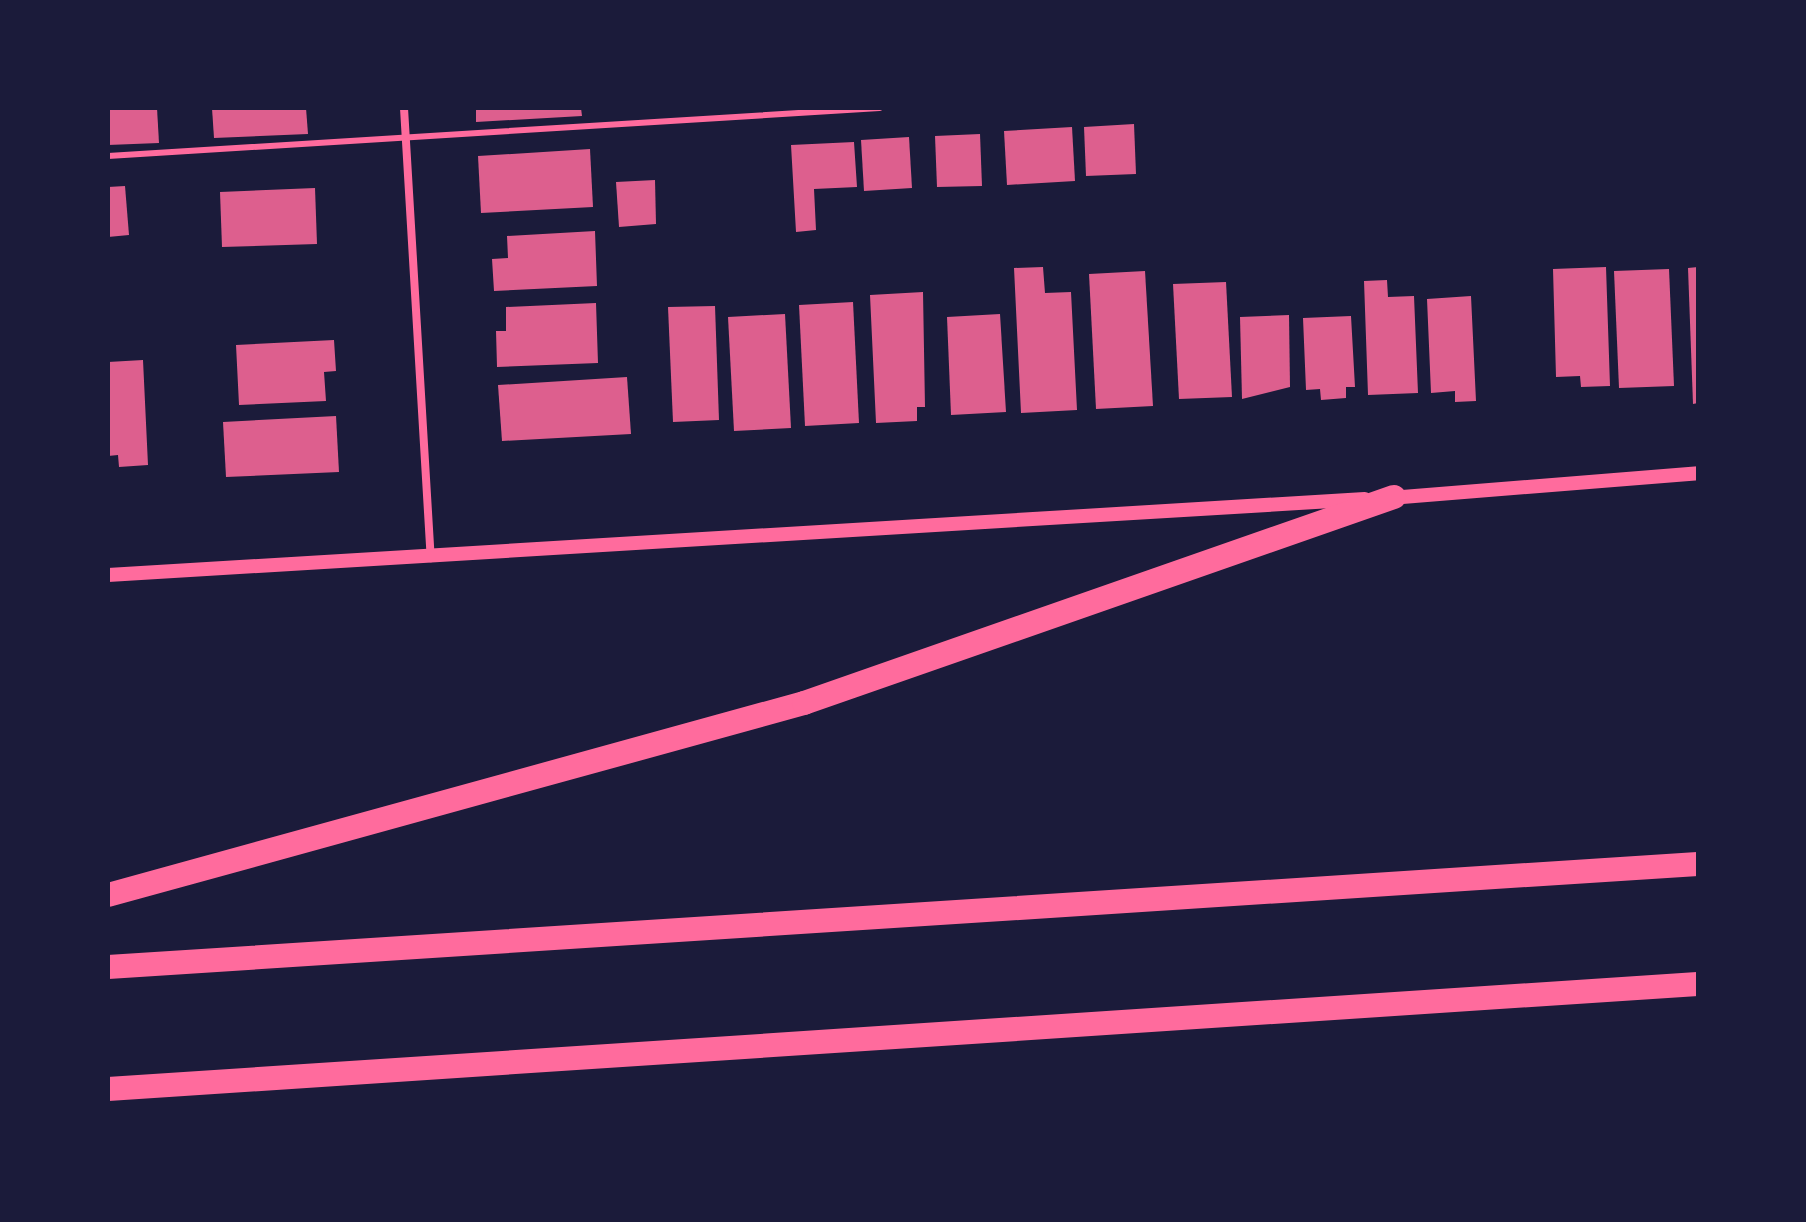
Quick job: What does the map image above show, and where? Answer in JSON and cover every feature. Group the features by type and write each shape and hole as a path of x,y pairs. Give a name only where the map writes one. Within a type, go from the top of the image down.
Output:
{"highway":[{"path":"108,895 804,703 1394,497"},
{"path":"108,967 1698,864"},
{"path":"108,1089 1698,984"}],"street":[{"path":"404,108 432,560"},
{"path":"108,575 432,560 1394,497 1698,473"}],"lane":[{"path":"108,156 880,108"}],"building":[{"path":"108,108 157,108 159,143 108,145"},
{"path":"212,108 306,108 308,134 214,138"},
{"path":"476,108 581,108 582,116 476,122"},
{"path":"1134,124 1136,174 1086,176 1084,127"},
{"path":"1072,127 1075,181 1007,185 1004,131"},
{"path":"980,134 982,186 937,187 935,136"},
{"path":"909,137 912,188 864,191 861,140"},
{"path":"854,142 857,187 814,189 816,230 796,232 791,145"},
{"path":"590,149 593,207 481,213 478,156"},
{"path":"655,180 656,224 619,227 616,182"},
{"path":"125,186 129,235 108,237 108,187"},
{"path":"315,188 317,244 222,247 220,192"},
{"path":"595,231 597,286 494,291 492,259 508,258 507,236"},
{"path":"1043,267 1045,293 1071,292 1077,410 1021,413 1014,268"},
{"path":"1606,267 1610,386 1581,387 1580,376 1556,377 1553,269"},
{"path":"1698,267 1698,403 1693,404 1688,268"},
{"path":"1669,269 1674,386 1619,388 1614,271"},
{"path":"1145,271 1153,406 1096,409 1089,274"},
{"path":"1387,280 1388,297 1414,296 1418,393 1368,395 1364,281"},
{"path":"1226,282 1232,397 1179,399 1173,284"},
{"path":"923,292 925,407 917,407 917,421 876,423 870,295"},
{"path":"1471,296 1476,401 1455,402 1455,391 1431,393 1427,299"},
{"path":"853,302 859,423 805,426 799,305"},
{"path":"596,303 598,363 497,367 496,331 506,331 506,307"},
{"path":"715,306 719,420 673,422 668,307"},
{"path":"785,314 791,428 734,431 728,317"},
{"path":"1000,314 1006,412 951,415 947,317"},
{"path":"1289,315 1290,387 1242,399 1240,317"},
{"path":"1351,316 1355,387 1346,387 1346,398 1321,400 1320,389 1306,390 1303,318"},
{"path":"334,340 336,371 324,372 326,401 239,405 236,345"},
{"path":"143,360 148,465 119,467 118,455 108,456 108,362"},
{"path":"627,377 631,434 502,441 498,385"},
{"path":"336,416 339,472 226,477 223,422"}]}
